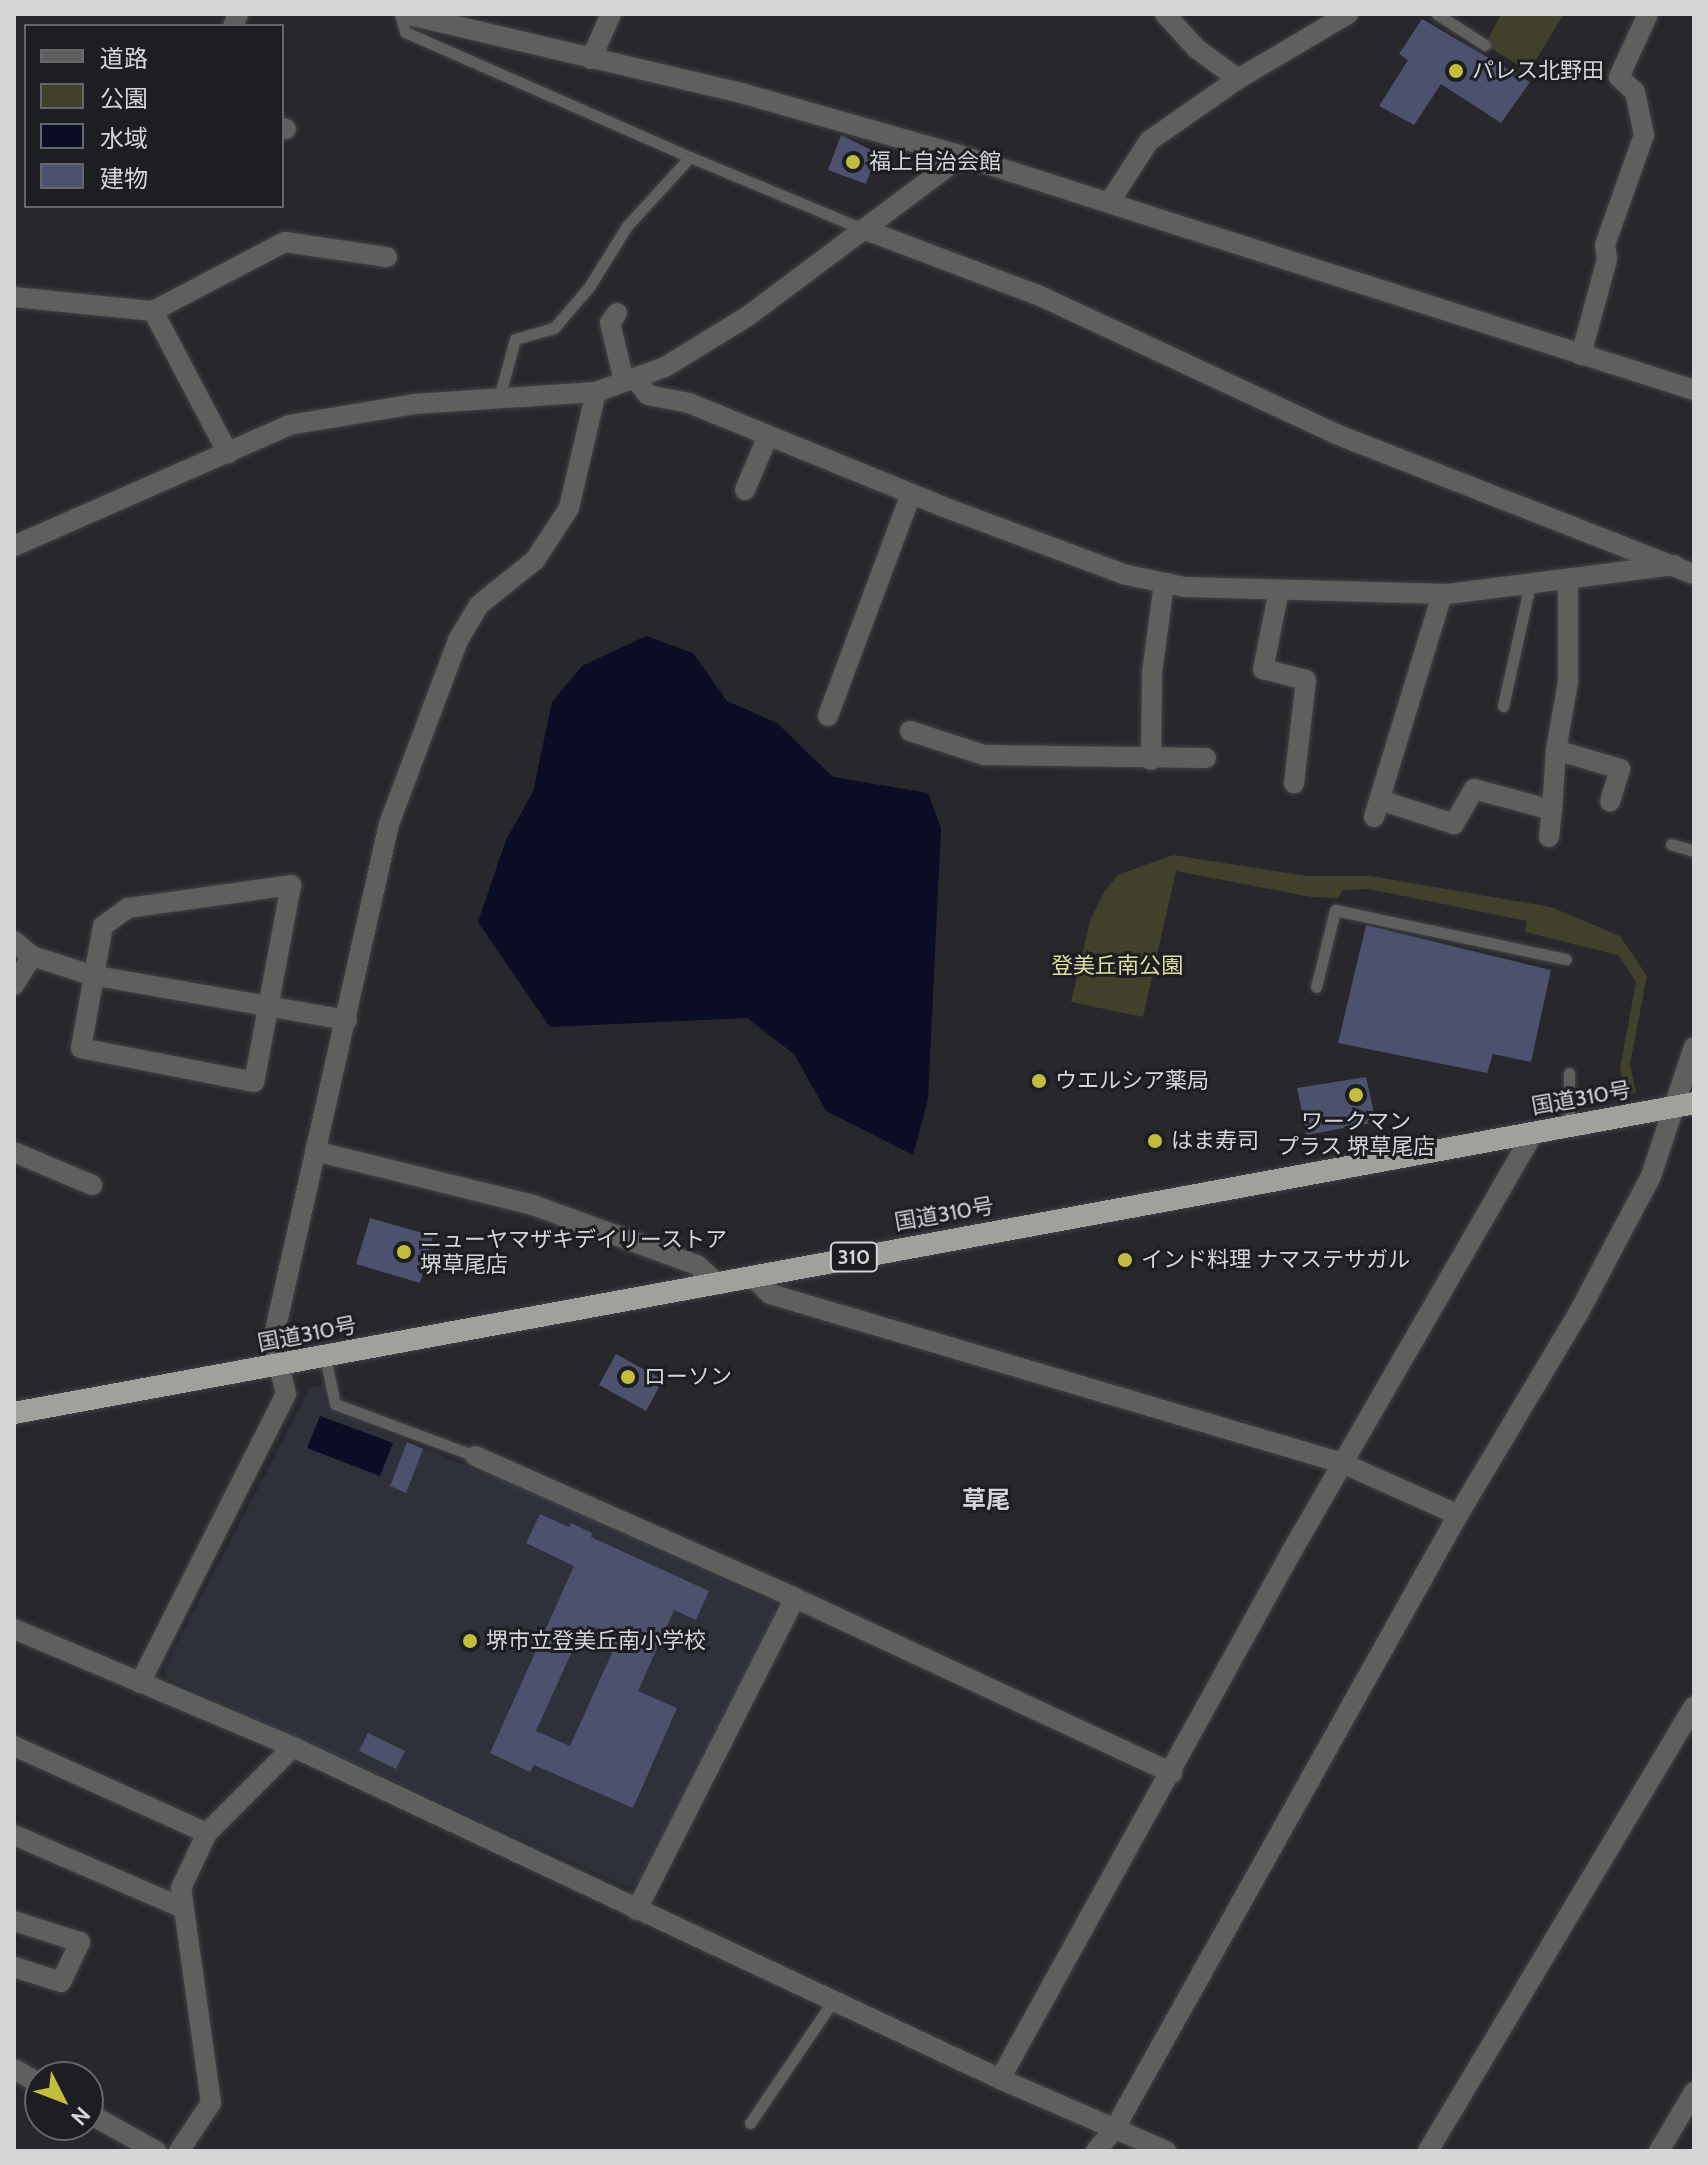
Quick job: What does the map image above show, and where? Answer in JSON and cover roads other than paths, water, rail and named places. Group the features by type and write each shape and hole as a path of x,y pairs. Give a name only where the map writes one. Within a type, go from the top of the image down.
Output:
{"highway":[{"name":"国道310号","path":"14,1413 1685,1105"}],"street":[{"path":"402,14 745,94 962,156 1694,390"},
{"path":"591,59 611,14"},
{"path":"1165,14 1197,49 1238,79"},
{"path":"1110,201 1149,141 1238,79 1348,14"},
{"path":"1581,355 1607,259 1605,245 1644,135 1635,92 1619,77 1648,14"},
{"path":"14,546 289,425 414,404 596,392 665,367 748,316 962,156"},
{"path":"863,229 1038,295 1336,434 1694,574"},
{"path":"14,297 153,311 285,242 387,257"},
{"path":"153,311 228,453"},
{"path":"617,313 610,323 630,379 648,395 689,403 767,438 1127,575 1164,583 1279,590 1442,594 1674,565"},
{"path":"140,1683 286,1394 273,1340 389,824 458,640 479,605 535,560 569,508 596,392"},
{"path":"745,490 767,438"},
{"path":"828,716 911,494"},
{"path":"1549,837 1556,750 1568,682 1568,579"},
{"path":"1151,760 1152,673 1164,583"},
{"path":"1279,590 1263,669 1306,680 1294,783"},
{"path":"1442,594 1377,809 1454,824 1474,789 1552,810"},
{"path":"910,731 984,755 1151,760 1206,758"},
{"path":"1556,750 1620,769 1610,801"},
{"path":"291,885 254,1082 81,1048 91,975 103,926 128,908 291,885"},
{"path":"14,941 32,956 91,975 269,1003 347,1020"},
{"path":"14,985 32,956"},
{"path":"1096,2151 1115,2128 1458,1515 1623,1230 1685,1105 1694,1047"},
{"path":"1000,2079 1342,1463 1533,1133"},
{"path":"315,1151 533,1205 697,1265 717,1283"},
{"path":"14,1152 92,1185"},
{"path":"752,1276 770,1294 1342,1463 1458,1515"},
{"path":"475,1456 795,1598 1172,1773"},
{"path":"637,1910 795,1598"},
{"path":"14,1629 293,1747 1000,2079 1166,2151"},
{"path":"1428,2151 1694,1706"},
{"path":"14,1746 207,1833"},
{"path":"179,2151 211,2103 180,1907 181,1888 207,1833 293,1747"},
{"path":"14,1835 180,1907"},
{"path":"14,1921 80,1942 61,1982 14,1967"},
{"path":"1659,2151 1694,2092"},
{"path":"104,2122 156,2151"}],"lane":[{"path":"402,14 405,32 863,229"},
{"path":"1437,14 1485,45"},
{"path":"499,398 515,339 554,328 589,287 627,226 690,157"},
{"path":"1503,706 1530,584"},
{"path":"1671,844 1694,851"},
{"path":"1316,987 1335,910 1566,959"},
{"path":"1569,1073 1569,1126"},
{"path":"325,1357 335,1404 475,1456"},
{"path":"750,2123 833,2001"}],"water":[{"path":"646,636 693,653 727,701 777,723 833,777 928,793 941,828 928,1099 913,1155 826,1111 794,1054 747,1018 550,1027 478,922 506,840 533,792 552,702 582,666"},
{"path":"320,1416 393,1443 380,1476 307,1448"}],"place":[{"name":"パレス北野田","path":"1456,71"},
{"name":"福上自治会館","path":"853,162"},
{"name":"ウエルシア薬局","path":"1039,1081"},
{"name":"ワークマン プラス 堺草尾店","path":"1356,1095"},
{"name":"はま寿司","path":"1155,1141"},
{"name":"ニューヤマザキデイリーストア 堺草尾店","path":"404,1252"},
{"name":"インド料理 ナマステサガル","path":"1125,1260"},
{"name":"ローソン","path":"628,1377"},
{"name":"堺市立登美丘南小学校","path":"470,1641"}],"district":[{"name":"草尾","path":"986,1500"}],"park label":[{"name":"登美丘南公園","path":"1117,966"}]}
